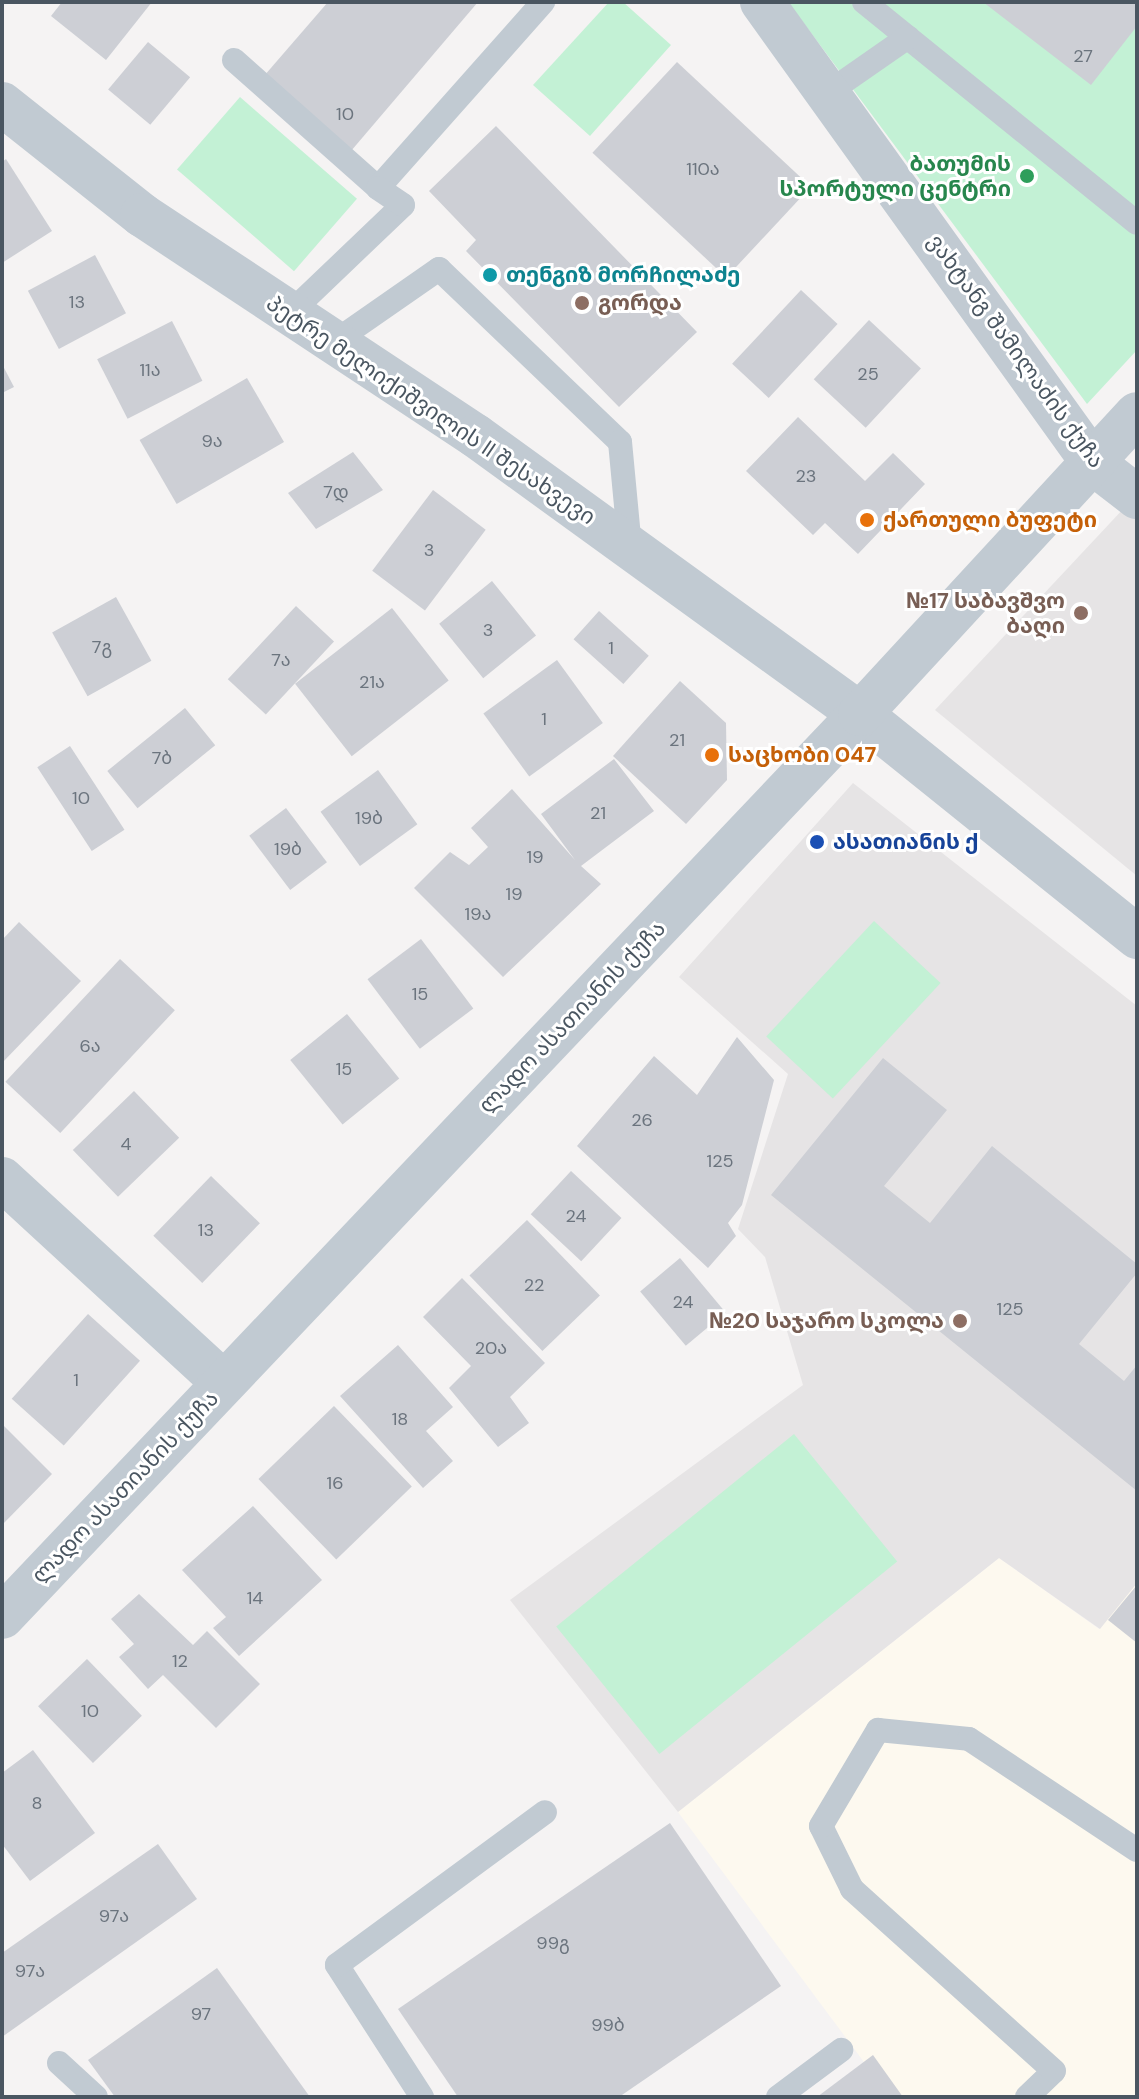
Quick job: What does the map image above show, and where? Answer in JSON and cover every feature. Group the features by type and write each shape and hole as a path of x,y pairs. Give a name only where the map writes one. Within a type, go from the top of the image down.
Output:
{"street":[{"name":"ვახტანგ შამილაძის ქუჩა","path":"762,2 1093,463 1137,497"},
{"name":"პეტრე მელიქიშვილის II შესახვევი","path":"2,104 142,215 334,342 630,547 860,714 1137,937"},
{"name":"ლადო ასათიანის ქუჩა","path":"2,1617 860,714 1137,414"},
{"path":"2,1179 224,1383"}],"lane":[{"path":"378,188 543,2"},
{"path":"864,2 1134,216"},
{"path":"829,92 908,37"},
{"path":"234,60 378,188 403,205 290,313"},
{"path":"334,342 439,269 620,442 630,547"},
{"path":"1027,2097 1054,2071 852,1889 821,1826 878,1730 969,1739 1137,1850"},
{"path":"422,2097 337,1965 545,1812"},
{"path":"778,2097 841,2050"},
{"path":"59,2063 96,2097"}],"shaded area":[{"name":"№17 საბავშვო ბაღი","path":"1125,507 1137,516 1137,876 935,710"},
{"name":"№20 საჯარო სკოლა","path":"853,783 1137,1006 1137,1583 1100,1629 999,1558 678,1812 510,1600 803,1385 765,1257 738,1229 788,1074 679,977"},
{"path":"999,1558 1099,1629 1137,1583 1137,2097 890,2097 678,1812"}],"green space":[{"path":"609,2 623,2 671,45 590,136 533,85"},
{"name":"ბათუმის სპორტული ცენტრი","path":"788,2 1137,2 1137,350 1087,404"},
{"path":"240,97 357,199 294,271 177,169"},
{"path":"874,921 941,983 833,1099 766,1037"},
{"path":"794,1434 897,1561 659,1754 556,1627"}],"building":[{"path":"62,2 152,2 106,60 51,16"},
{"path":"328,2 478,2 351,151 264,76"},
{"path":"983,2 1137,2 1137,26 1091,85"},
{"path":"148,42 190,77 150,125 108,89"},
{"path":"677,62 811,187 726,277 592,153"},
{"path":"496,126 697,332 619,407 466,251 476,240 429,191"},
{"path":"6,159 52,231 2,263 2,162"},
{"path":"95,255 126,313 59,349 28,291"},
{"path":"801,290 838,324 769,398 732,364"},
{"path":"869,320 921,368 866,428 814,379"},
{"path":"172,321 202,381 128,419 97,359"},
{"path":"2,364 14,387 2,393"},
{"path":"247,378 284,442 177,504 140,440"},
{"path":"798,417 865,481 893,453 925,484 858,554 825,523 813,535 746,471"},
{"path":"353,452 383,490 316,529 288,493"},
{"path":"433,490 486,530 425,610 372,571"},
{"path":"492,581 536,635 483,678 439,624"},
{"path":"116,597 151,661 88,696 52,632"},
{"path":"296,606 334,641 266,715 228,679"},
{"path":"392,608 449,680 352,756 295,684"},
{"path":"599,611 649,656 623,684 574,639"},
{"path":"557,660 603,723 529,777 483,713"},
{"path":"680,681 726,723 727,780 686,824 613,756"},
{"path":"185,708 215,745 137,808 107,771"},
{"path":"70,746 124,830 92,851 37,767"},
{"path":"614,759 654,811 581,866 601,884 503,977 414,888 450,852 469,865 488,847 471,828 512,789 575,860 541,814"},
{"path":"378,770 417,824 360,866 321,812"},
{"path":"286,808 327,862 290,890 249,836"},
{"path":"19,922 81,981 2,1063 2,940"},
{"path":"421,939 473,1008 420,1049 367,979"},
{"path":"120,959 175,1010 60,1133 5,1082"},
{"path":"347,1014 399,1079 343,1124 290,1060"},
{"path":"737,1037 774,1080 742,1205 728,1223 736,1236 708,1268 577,1146 654,1056 697,1095"},
{"path":"883,1058 947,1110 884,1186 930,1223 992,1146 1137,1264 1137,1273 1079,1344 1124,1381 1137,1365 1137,1491 771,1195"},
{"path":"134,1091 179,1138 118,1197 73,1150"},
{"path":"571,1171 621,1218 581,1261 531,1214"},
{"path":"211,1176 260,1223 202,1283 153,1236"},
{"path":"527,1220 600,1296 542,1351 469,1276"},
{"path":"680,1258 726,1312 686,1346 640,1291"},
{"path":"462,1278 545,1363 510,1397 529,1423 498,1447 449,1388 471,1366 423,1317"},
{"path":"88,1314 140,1361 64,1446 12,1399"},
{"path":"398,1345 453,1407 426,1431 453,1461 423,1488 340,1396"},
{"path":"334,1406 412,1487 336,1560 258,1479"},
{"path":"2,1424 52,1474 2,1525"},
{"path":"253,1506 322,1580 239,1656 213,1628 226,1617 182,1570"},
{"path":"1137,1585 1137,1643 1108,1620"},
{"path":"139,1594 193,1645 207,1631 260,1684 216,1728 163,1675 148,1689 119,1657 134,1644 111,1619"},
{"path":"87,1659 142,1716 93,1763 38,1706"},
{"path":"33,1750 95,1833 30,1881 2,1844 2,1773"},
{"path":"670,1823 781,1986 619,2097 458,2097 398,2009"},
{"path":"158,1844 197,1899 2,2037 2,1953"},
{"path":"217,1968 310,2097 115,2097 88,2060"},
{"path":"873,2055 903,2097 817,2097"}],"place":[{"name":"ბათუმის სპორტული ცენტრი","path":"1027,176"},
{"name":"თენგიზ მორჩილაძე","path":"490,275"},
{"name":"გორდა","path":"582,303"},
{"name":"ქართული ბუფეტი","path":"867,520"},
{"name":"№17 საბავშვო ბაღი","path":"1081,613"},
{"name":"საცხობი 047","path":"712,755"},
{"name":"ასათიანის ქ","path":"817,842"},
{"name":"№20 საჯარო სკოლა","path":"960,1321"}]}
